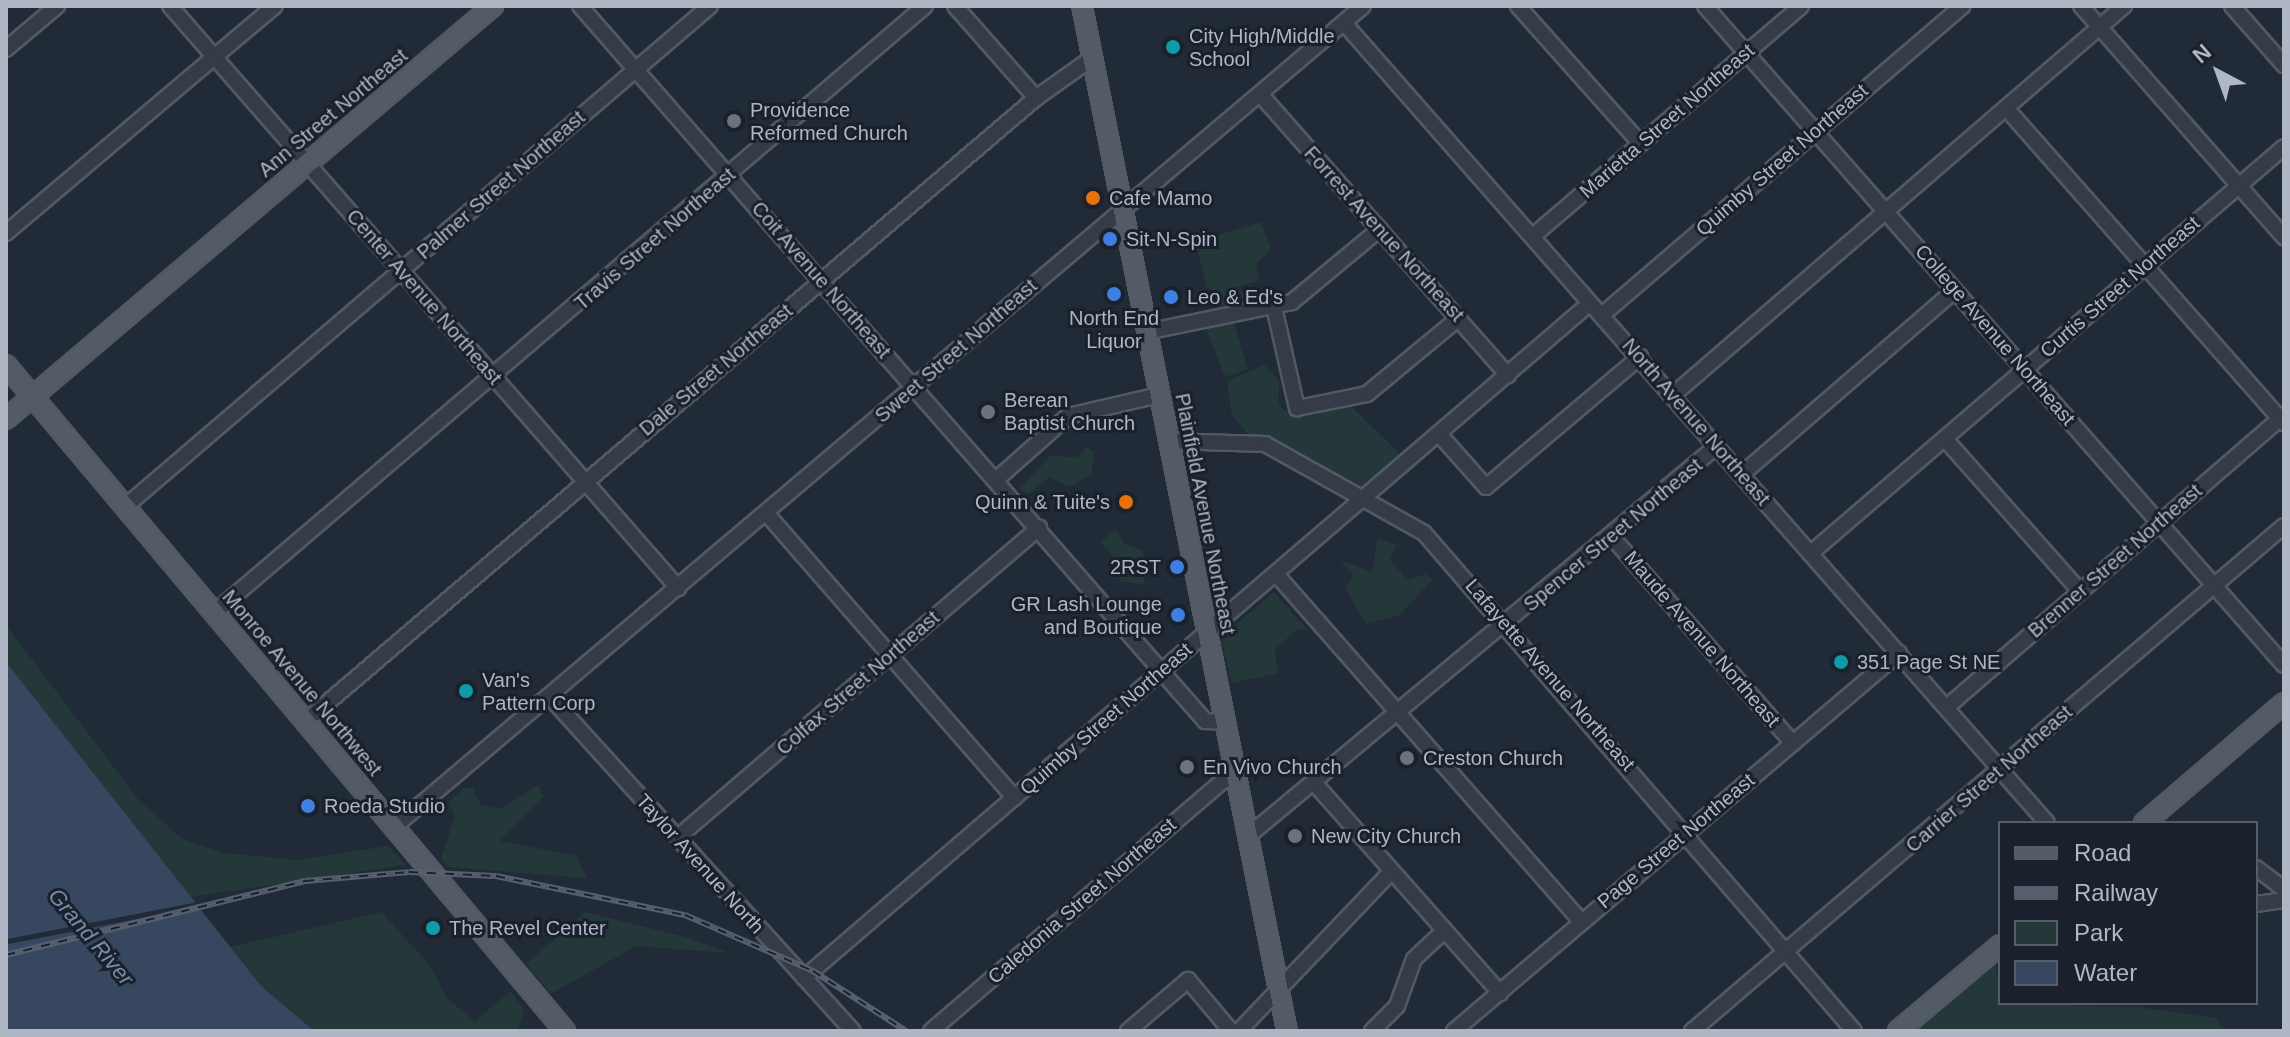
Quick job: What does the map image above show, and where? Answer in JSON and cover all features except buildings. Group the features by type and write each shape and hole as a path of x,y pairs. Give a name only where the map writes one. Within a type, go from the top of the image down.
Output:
{"main road":[{"name":"Ann Street Northeast","path":"6,419 493,6"},
{"name":"Plainfield Avenue Northeast","path":"1082,6 1287,1031"},
{"name":"Monroe Avenue Northwest","path":"6,365 565,1031"},
{"path":"2146,821 2284,703"},
{"path":"1898,1031 1998,947"}],"street":[{"path":"9,47 57,6"},
{"name":"Center Avenue Northeast","path":"170,6 678,588"},
{"path":"6,233 275,6"},
{"name":"Coit Avenue Northeast","path":"580,6 997,479 1205,721 1225,722"},
{"name":"Palmer Street Northeast","path":"126,506 710,6"},
{"name":"Travis Street Northeast","path":"214,613 382,468 495,377 925,6"},
{"path":"955,6 1036,98"},
{"name":"Sweet Street Northeast","path":"394,827 1363,6"},
{"path":"1518,6 1640,143"},
{"name":"College Avenue Northeast","path":"1705,6 2284,665"},
{"name":"Marietta Street Northeast","path":"1533,236 1801,6"},
{"name":"Quimby Street Northeast","path":"1602,315 1814,130 1963,6"},
{"path":"2081,6 2284,237"},
{"path":"1673,395 2124,6"},
{"path":"2232,6 2284,65"},
{"name":"North Avenue Northeast","path":"1344,23 2045,821"},
{"name":"Dale Street Northeast","path":"306,721 1036,98 1092,58"},
{"name":"Forrest Avenue Northeast","path":"1260,94 1508,375"},
{"path":"2006,108 2283,419"},
{"name":"Curtis Street Northeast","path":"1811,553 2284,147"},
{"path":"1146,332 1292,302 1380,229"},
{"path":"1742,474 1955,290"},
{"name":"Quimby Street Northeast","path":"804,978 1589,304"},
{"path":"1274,307 1289,398 1297,408 1359,399 1459,318"},
{"path":"1439,434 1486,487 1640,357"},
{"path":"997,479 1068,416 1159,395"},
{"name":"Brenner Street Northeast","path":"1947,707 2159,522 2283,419"},
{"path":"1945,439 2080,591"},
{"name":"Lafayette Avenue Northeast","path":"1169,441 1265,444 1366,497 1424,533 1687,831 1854,1031"},
{"name":"Spencer Street Northeast","path":"1248,836 1316,785 1717,446"},
{"path":"766,513 1015,798"},
{"name":"Carrier Street Northeast","path":"1692,1031 2284,526"},
{"name":"Colfax Street Northeast","path":"677,838 1039,528"},
{"name":"Maude Avenue Northeast","path":"1611,536 1793,743"},
{"path":"1276,574 1582,922"},
{"name":"Page Street Northeast","path":"1454,1031 1899,653"},
{"name":"Taylor Avenue North","path":"549,696 853,1031"},
{"name":"Caledonia Street Northeast","path":"931,1031 1224,780 1236,778"},
{"path":"1316,785 1500,993"},
{"path":"2258,870 2284,889"},
{"path":"1239,1031 1391,872"},
{"path":"2258,904 2284,900"},
{"path":"1372,1031 1397,1006 1414,959 1445,930"},
{"path":"1128,1031 1188,980 1231,1031"}],"green space":[{"path":"1261,222 1271,250 1256,264 1259,280 1237,287 1258,306 1220,312 1222,294 1207,288 1195,242"},
{"path":"1234,323 1248,369 1225,377 1205,326"},
{"path":"1265,365 1279,381 1278,405 1294,416 1350,405 1401,455 1361,487 1294,449 1248,434 1232,416 1227,381"},
{"path":"1087,447 1094,452 1092,474 1069,487 1049,477 1029,494 1019,489 1050,456 1077,457"},
{"path":"1116,529 1124,544 1143,551 1145,585 1120,581 1117,560 1100,542"},
{"path":"1377,538 1397,545 1390,560 1408,580 1426,574 1433,579 1400,615 1366,624 1345,587 1354,576 1340,560 1372,572"},
{"path":"1274,592 1308,631 1298,629 1275,649 1278,673 1231,683 1221,637"},
{"path":"6,625 137,798 182,839 225,853 296,860 388,846 406,865 190,897 6,662"},
{"path":"538,785 544,796 500,841 577,856 587,878 448,867 441,859 455,816 448,802 464,788 473,788 481,805 501,809"},
{"path":"381,912 428,963 448,999 475,1021 511,991 524,1009 518,1031 314,1031 261,987 230,947"},
{"path":"585,912 689,938 729,953 636,946 551,994 526,964"},
{"path":"1996,962 1998,1005 2137,1007 2216,1018 2227,1031 1914,1031"}],"water":[{"name":"Grand River","path":"6,662 261,986 314,1031 6,1031"}],"pier":[{"path":"198,902 199,907 6,944 6,939"}],"railway":[{"path":"6,955 305,881 409,872 496,876 685,915 813,971 906,1031"}],"place":[{"name":"City High/Middle School","path":"1173,47"},
{"name":"Providence Reformed Church","path":"734,121"},
{"name":"Cafe Mamo","path":"1093,198"},
{"name":"Sit-N-Spin","path":"1110,239"},
{"name":"North End Liquor","path":"1114,294"},
{"name":"Leo & Ed's","path":"1171,297"},
{"name":"Berean Baptist Church","path":"988,412"},
{"name":"Quinn & Tuite's","path":"1126,502"},
{"name":"2RST","path":"1177,567"},
{"name":"GR Lash Lounge and Boutique","path":"1178,615"},
{"name":"351 Page St NE","path":"1841,662"},
{"name":"Van's Pattern Corp","path":"466,691"},
{"name":"Creston Church","path":"1407,758"},
{"name":"En Vivo Church","path":"1187,767"},
{"name":"Roeda Studio","path":"308,806"},
{"name":"New City Church","path":"1295,836"},
{"name":"The Revel Center","path":"433,928"}]}
